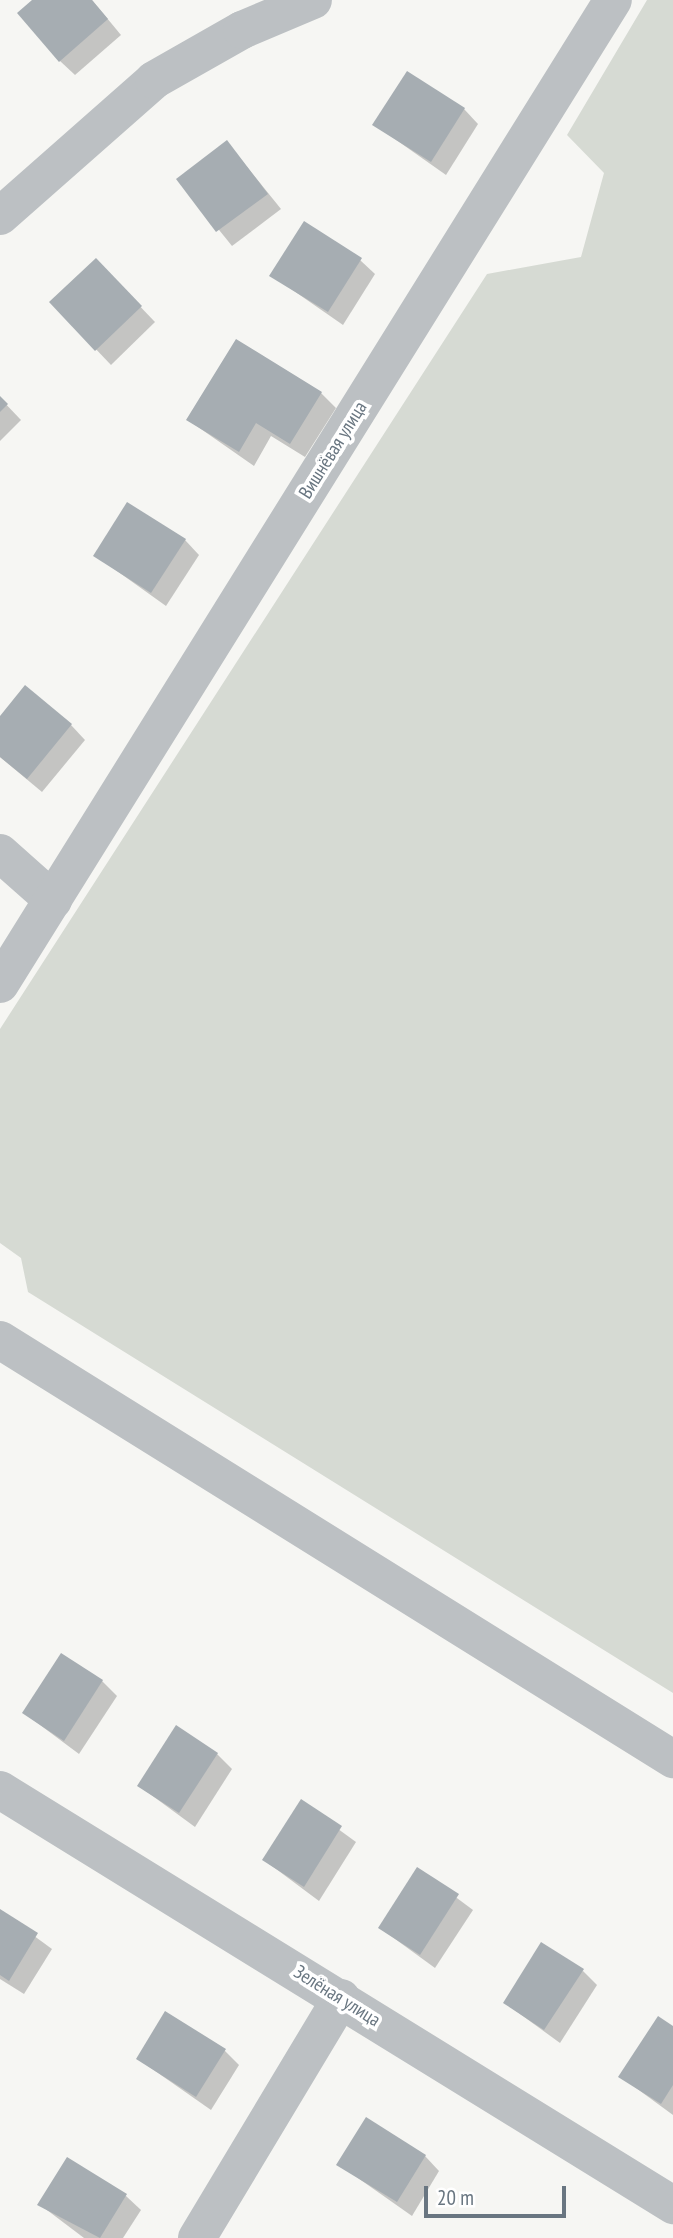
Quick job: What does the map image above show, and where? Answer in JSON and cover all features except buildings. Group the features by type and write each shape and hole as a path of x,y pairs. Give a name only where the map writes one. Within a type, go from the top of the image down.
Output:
{"street":[{"path":"0,216 154,80 242,30 313,0"},
{"name":"Вишнёвая улица","path":"0,984 613,0"},
{"path":"0,853 53,900"},
{"path":"0,1340 673,1759"},
{"name":"Зелёная улица","path":"0,1790 673,2205"},
{"path":"197,2238 341,1998"}],"shaded area":[{"path":"647,0 673,0 673,1693 28,1292 21,1258 0,1243 0,1029 487,274 581,257 604,173 567,135"}]}
